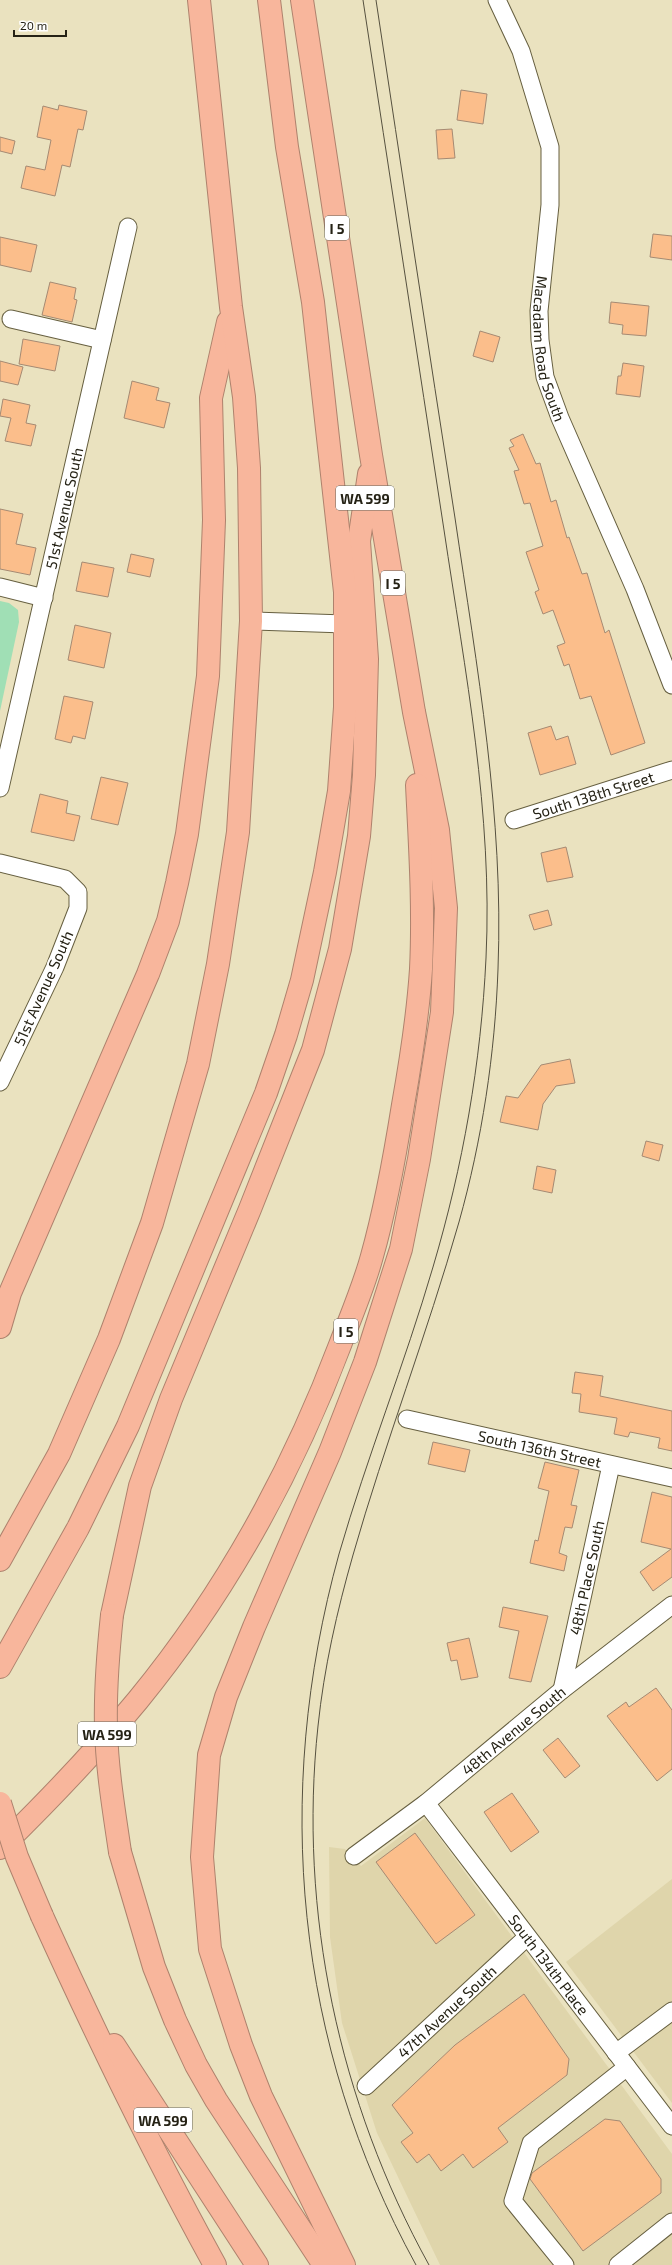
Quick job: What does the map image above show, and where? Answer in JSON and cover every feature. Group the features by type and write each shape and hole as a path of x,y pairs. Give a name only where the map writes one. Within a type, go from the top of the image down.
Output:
{"highway":[{"path":"0,1560 59,1454 109,1339 152,1223 198,1064 219,957 238,832 251,621 249,468 244,397 231,307 199,0"},
{"name":"I 5","path":"0,1667 78,1528 128,1426 214,1221 266,1092 286,1035 304,973 325,872 339,791 345,707 345,592 313,302 287,147 269,0"},
{"name":"I 5","path":"0,1848 90,1755 138,1700 208,1603 240,1551 297,1448 318,1402 372,1257 390,1180 415,1033 421,970 422,919 414,712 371,455 302,0"},
{"path":"0,1327 10,1293 148,974 168,921 187,834 208,676 214,520 211,398 231,307"},
{"name":"WA 599","path":"324,2265 216,2100 196,2065 175,2020 154,1967 120,1852 112,1799 106,1728 107,1671 112,1615 140,1486 171,1399 253,1202 313,1050 340,949 359,836 365,760 367,659 359,541 371,455"},
{"path":"344,2265 261,2096 228,2008 210,1949 202,1857 209,1754 226,1697 254,1627 330,1452 366,1362 401,1249 419,1159 442,1012 446,908 438,830 414,712"},
{"name":"WA 599","path":"0,1803 17,1857 69,1975 257,2265"},
{"path":"69,1975 124,2091 171,2185 215,2265"}],"street":[{"name":"Macadam Road South","path":"497,0 521,51 550,147 550,205 540,311 540,340 545,377 560,418 635,589 672,685"},
{"name":"51st Avenue South","path":"0,788 128,227"},
{"path":"11,319 102,340"},
{"path":"0,587 44,598"},
{"path":"251,621 345,624"},
{"name":"South 138th Street","path":"514,820 672,770"},
{"name":"51st Avenue South","path":"0,863 65,879 78,892 78,908 55,967 0,1082"},
{"name":"South 136th Street","path":"407,1419 672,1478"},
{"name":"48th Place South","path":"562,1690 611,1465"},
{"name":"48th Avenue South","path":"354,1856 426,1803 562,1690 672,1604"},
{"name":"South 134th Place","path":"426,1803 672,2126"},
{"name":"47th Avenue South","path":"366,2086 527,1937"},
{"path":"616,2053 672,2011"},
{"path":"565,2265 513,2201 531,2143 627,2068"},
{"path":"618,2265 672,2222"}],"shaded area":[{"path":"425,1818 672,2154 672,2265 440,2265 377,2133 342,2023 330,1937 329,1847 345,1849 361,1866"},
{"path":"672,1879 672,2103 566,1962"}],"green space":[{"path":"0,601 9,603 18,610 19,622 0,711"}],"building":[{"path":"461,90 487,94 483,124 457,120"},
{"path":"59,105 87,111 83,130 78,129 70,167 62,165 55,196 21,188 26,166 45,170 51,140 37,137 43,106 58,110"},
{"path":"452,129 455,158 438,159 436,130"},
{"path":"0,137 15,141 12,154 0,151"},
{"path":"653,234 672,236 672,260 650,257"},
{"path":"0,237 37,245 31,272 0,265"},
{"path":"50,282 76,288 74,299 77,300 72,322 42,315"},
{"path":"611,302 649,306 646,336 622,334 623,325 609,323"},
{"path":"480,331 500,337 493,362 473,356"},
{"path":"23,339 60,346 55,371 19,364"},
{"path":"0,361 23,367 18,385 0,381"},
{"path":"623,363 644,366 640,397 616,394 618,376 621,376"},
{"path":"132,381 159,388 156,400 170,403 164,428 124,418"},
{"path":"3,399 30,405 26,423 36,425 31,446 5,441 11,418 0,416"},
{"path":"523,434 536,464 540,463 551,502 556,500 567,538 569,537 582,574 587,573 605,633 609,630 645,743 611,755 591,696 580,699 569,664 564,666 557,646 565,643 553,610 543,614 535,592 539,590 526,552 543,546 530,503 524,504 514,471 519,470 509,448 514,446 510,440"},
{"path":"0,509 23,514 16,544 36,548 30,575 0,569"},
{"path":"131,554 154,559 150,577 127,572"},
{"path":"82,562 114,568 108,597 76,591"},
{"path":"75,625 111,633 104,668 68,660"},
{"path":"64,696 93,702 85,739 73,736 71,743 55,739"},
{"path":"551,726 556,740 568,736 576,764 540,775 528,733"},
{"path":"101,777 128,783 118,825 91,819"},
{"path":"40,794 68,801 66,813 80,816 74,841 31,832"},
{"path":"566,847 573,877 547,882 541,853"},
{"path":"548,910 552,925 534,930 529,915"},
{"path":"570,1059 575,1083 556,1086 543,1104 538,1130 500,1122 506,1096 518,1098 541,1065"},
{"path":"646,1141 663,1145 659,1161 642,1156"},
{"path":"537,1166 556,1170 552,1193 533,1189"},
{"path":"575,1372 603,1376 600,1396 672,1411 672,1451 658,1448 660,1438 630,1432 628,1437 614,1434 617,1418 579,1412 581,1394 572,1393"},
{"path":"433,1442 470,1450 465,1472 428,1464"},
{"path":"545,1462 579,1470 571,1505 577,1506 572,1528 565,1527 559,1553 567,1556 564,1571 530,1563 535,1540 538,1541 549,1491 538,1488"},
{"path":"652,1492 672,1497 672,1577 653,1591 640,1572 671,1549 641,1542"},
{"path":"503,1607 548,1616 531,1682 509,1678 519,1631 499,1627"},
{"path":"469,1638 478,1677 461,1680 457,1660 451,1661 447,1643"},
{"path":"656,1688 672,1710 672,1769 657,1781 607,1716 626,1702 629,1707"},
{"path":"558,1738 580,1766 565,1778 543,1750"},
{"path":"512,1793 539,1832 511,1852 484,1812"},
{"path":"415,1833 475,1915 436,1944 376,1862"},
{"path":"524,1994 569,2059 567,2075 498,2128 508,2142 473,2168 463,2154 441,2171 429,2154 417,2163 401,2142 413,2133 392,2105 455,2045"},
{"path":"605,2119 620,2121 661,2179 661,2193 583,2251 530,2179 532,2173"}],"tram line":[{"path":"363,0 476,743 485,850 487,904 486,958 480,1036 469,1114 462,1153 444,1229 422,1303 339,1554 318,1645 306,1736 302,1827 307,1917 321,2007 344,2095 375,2181 416,2265"},
{"path":"376,0 480,687 493,799 497,856 499,912 498,969 494,1033 486,1097 481,1128 467,1191 447,1264 365,1513 336,1618 318,1726 313,1796 314,1866 321,1935 332,2004 349,2072 371,2138 398,2203 429,2265"}]}
